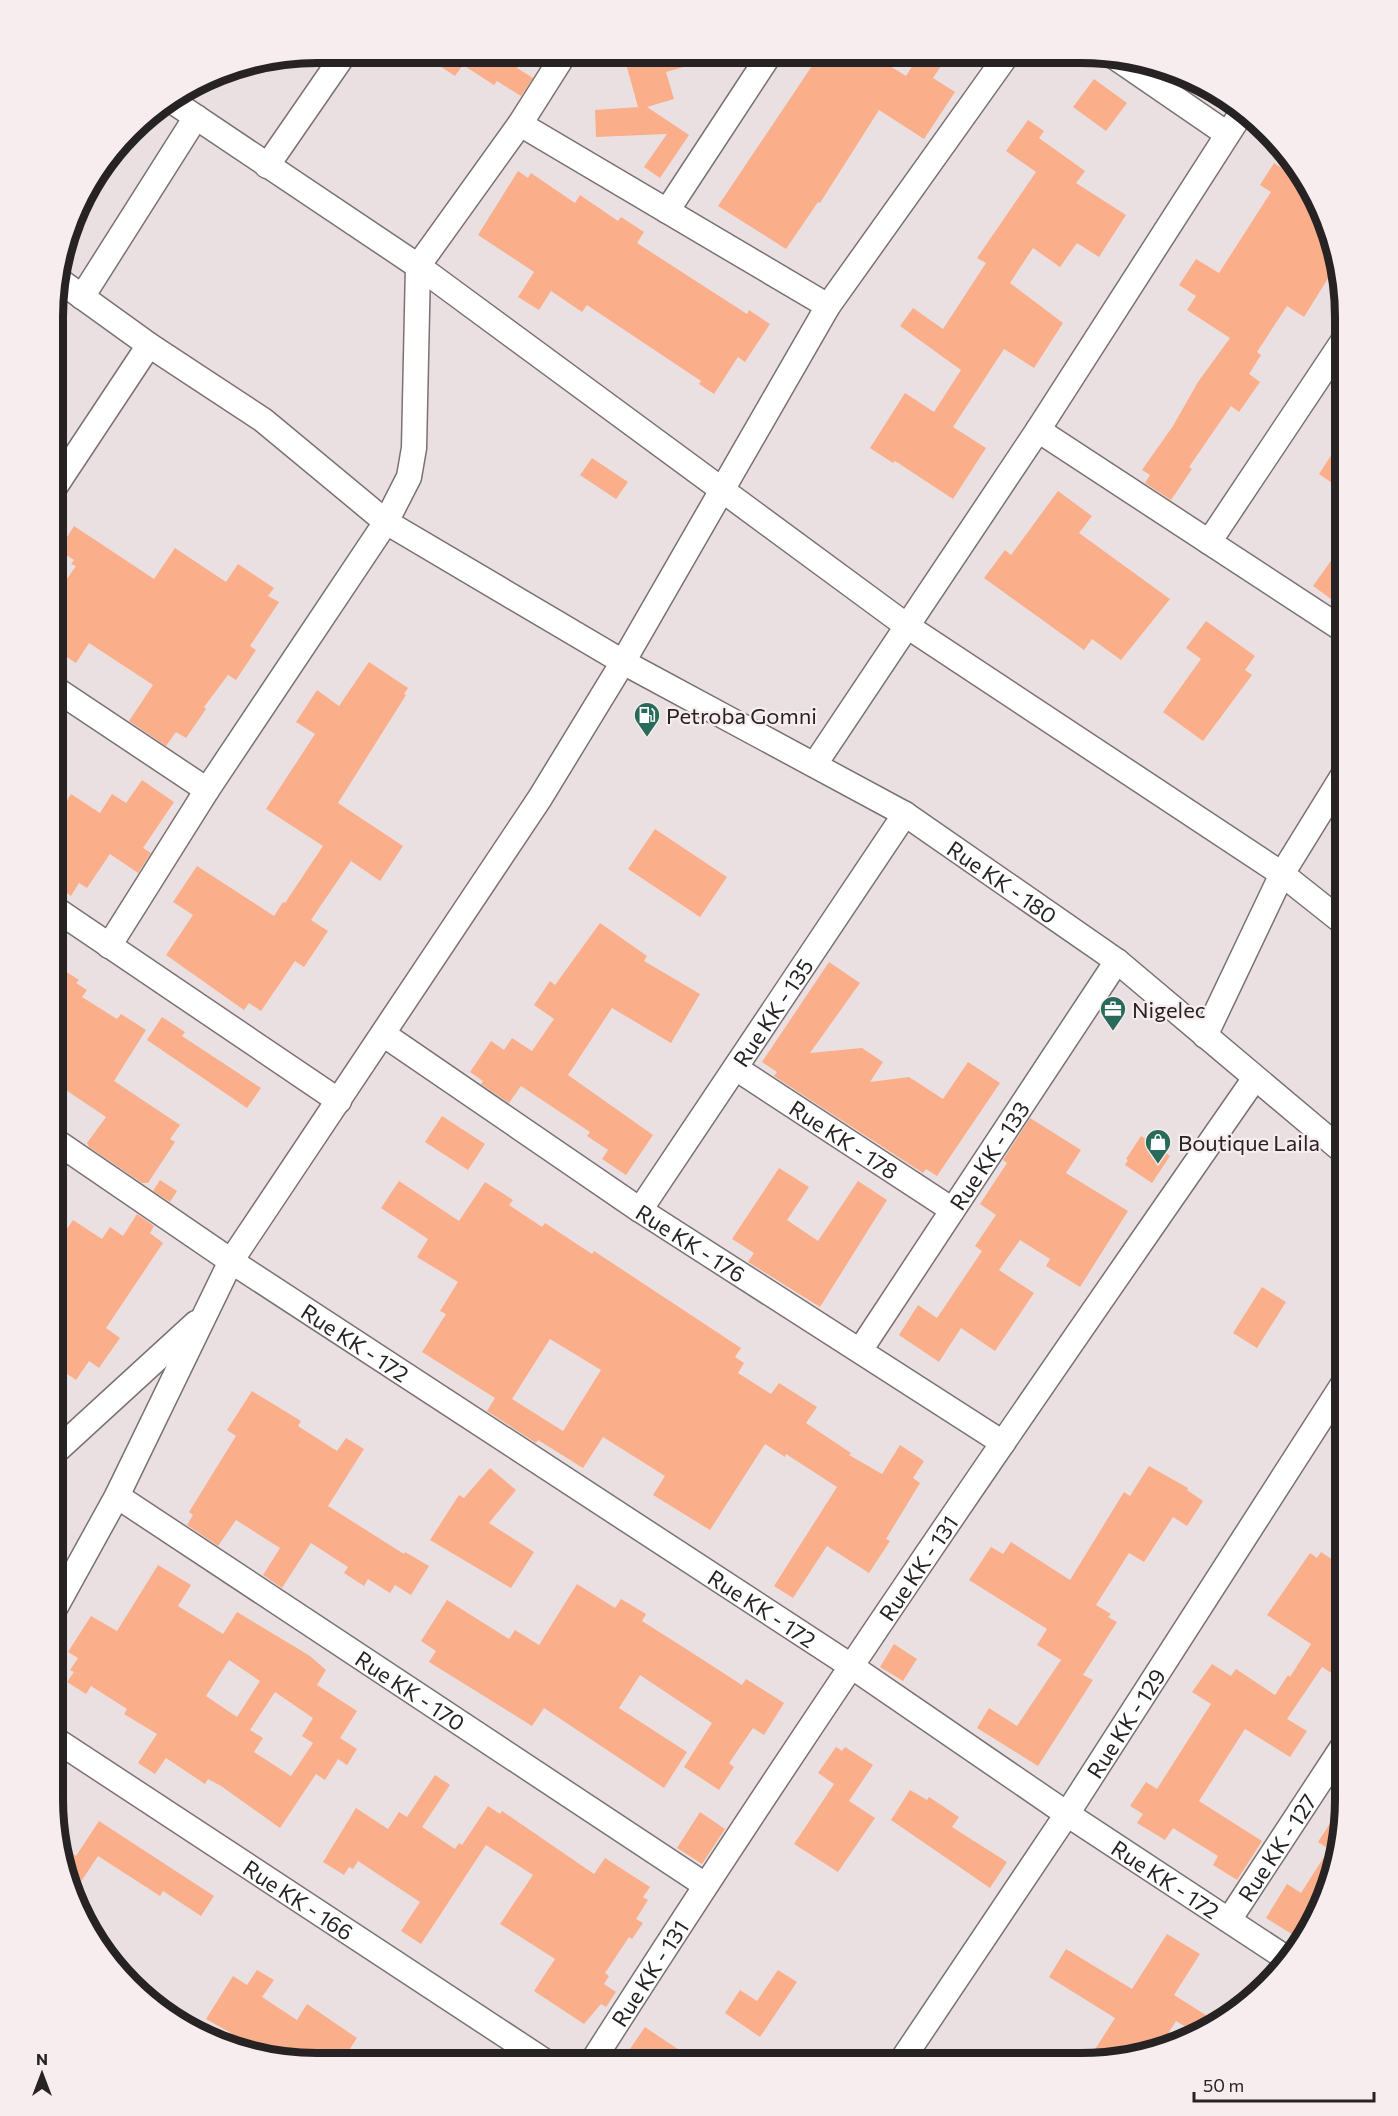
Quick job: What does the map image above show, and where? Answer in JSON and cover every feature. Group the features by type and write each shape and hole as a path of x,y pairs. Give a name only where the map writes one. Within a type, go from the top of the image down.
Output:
{"street":[{"path":"267,166 338,63"},
{"path":"109,945 207,790 386,522 409,477 414,448 418,266 520,124 559,63"},
{"path":"667,211 764,63"},
{"path":"63,1594 117,1496 231,1261 540,798 623,662 828,306 1001,63"},
{"path":"1131,68 1227,134"},
{"path":"178,105 418,266 721,492 906,626 1282,874 1335,916"},
{"path":"82,297 196,117"},
{"path":"815,764 1038,430 1238,118"},
{"path":"520,124 828,306"},
{"name":"Rue KK - 180","path":"65,285 149,345 263,420 386,522 623,662 905,814 1117,961 1335,1145"},
{"path":"63,474 149,345"},
{"path":"1209,542 1335,354"},
{"path":"1038,430 1335,624"},
{"path":"63,694 207,790"},
{"path":"1205,1036 1282,874 1335,788"},
{"name":"Rue KK - 135","path":"640,1210 737,1069 905,814"},
{"path":"63,914 339,1101"},
{"name":"Rue KK - 133","path":"861,1349 951,1209 1048,1069 1117,961"},
{"name":"Rue KK - 176","path":"383,1034 640,1210 861,1349 1003,1443"},
{"name":"Rue KK - 178","path":"737,1069 951,1209"},
{"name":"Rue KK - 131","path":"598,2053 705,1885 851,1666 1255,1078"},
{"name":"Rue KK - 172","path":"63,1146 231,1261 851,1666 1067,1814 1281,1955"},
{"path":"63,1445 205,1316"},
{"name":"Rue KK - 129","path":"907,2053 1067,1814 1335,1397"},
{"name":"Rue KK - 170","path":"117,1496 705,1885"},
{"name":"Rue KK - 166","path":"63,1745 532,2053"},
{"name":"Rue KK - 127","path":"1229,1920 1335,1758"}],"building":[{"path":"435,63 520,63 517,68 533,78 521,96 497,81 494,85 463,65 455,76"},
{"path":"626,63 698,63 666,72 674,99 647,107 689,135 660,178 644,167 667,134 596,137 595,110 638,107"},
{"path":"814,63 885,63 906,76 914,63 943,63 933,78 955,92 924,139 879,110 820,203 818,202 786,249 718,206"},
{"path":"1094,79 1127,103 1106,131 1073,107"},
{"path":"1028,120 1044,131 1039,138 1085,171 1076,183 1126,215 1099,257 1077,243 1060,267 1033,248 1010,283 1063,323 1034,368 1004,349 953,427 986,448 953,499 895,461 893,463 870,448 905,393 934,412 961,370 900,326 913,308 943,329 986,263 977,258 1036,172 1006,151"},
{"path":"1274,163 1285,170 1286,168 1301,190 1316,220 1331,273 1304,317 1287,306 1257,352 1261,355 1249,374 1260,382 1239,412 1231,406 1189,467 1192,469 1171,500 1145,483 1150,475 1142,470 1173,426 1198,382 1230,338 1187,310 1196,296 1179,285 1196,259 1219,273 1271,192 1260,185"},
{"path":"518,171 528,178 531,173 575,203 580,195 618,221 621,217 644,232 637,243 747,314 749,310 770,324 745,362 738,357 714,394 699,384 701,381 587,305 582,312 551,291 539,310 518,297 534,272 478,235"},
{"path":"1335,449 1335,485 1319,474"},
{"path":"592,458 628,482 616,499 580,475"},
{"path":"1058,491 1092,516 1079,533 1170,599 1121,660 1092,639 1084,650 984,578 1005,550 1011,555"},
{"path":"74,526 154,579 175,548 226,582 238,564 274,588 268,596 279,602 250,646 256,650 236,680 228,675 204,707 206,709 186,738 176,732 166,746 129,721 153,685 89,643 76,663 63,655 63,584 76,566 71,564 74,560 63,553 63,544"},
{"path":"1335,555 1335,602 1313,586"},
{"path":"1206,621 1255,656 1245,670 1252,675 1203,741 1163,712 1201,659 1186,648"},
{"path":"369,662 408,688 404,694 406,695 338,803 403,846 380,881 351,861 311,920 328,931 304,967 295,961 261,1011 249,1003 244,1010 166,955 193,915 173,902 197,866 274,916 283,902 285,903 323,846 266,809 315,734 296,722 317,690 339,706"},
{"path":"142,780 174,802 143,848 151,853 138,873 110,854 87,888 79,883 71,896 63,890 63,800 66,802 71,794 100,813 112,794 126,803"},
{"path":"655,829 727,877 700,917 628,869"},
{"path":"600,923 647,956 644,961 700,994 671,1043 612,1008 568,1075 653,1135 626,1175 602,1159 608,1150 587,1136 590,1132 521,1086 509,1103 481,1084 483,1081 470,1072 491,1041 504,1050 512,1038 532,1051 554,1019 534,1005 550,981 555,985"},
{"path":"829,962 860,983 810,1053 862,1048 883,1062 870,1082 909,1077 943,1099 968,1062 1000,1083 937,1176 926,1169 923,1173 832,1114 774,1076 777,1072 762,1062"},
{"path":"63,970 79,980 76,983 87,990 82,997 117,1019 121,1014 146,1030 114,1081 180,1125 170,1139 175,1142 148,1183 142,1183 89,1147 87,1143 106,1117 63,1088"},
{"path":"162,1017 185,1032 182,1036 261,1088 247,1108 147,1040"},
{"path":"442,1116 485,1144 468,1170 425,1142"},
{"path":"1030,1118 1081,1150 1066,1173 1128,1211 1080,1287 1046,1266 1050,1259 1020,1240 999,1270 1034,1293 995,1351 961,1328 939,1362 899,1335 918,1305 937,1318 982,1251 975,1246 996,1215 980,1204 1007,1163 1003,1160"},
{"path":"1141,1136 1170,1156 1152,1183 1125,1165 1128,1160 1126,1159"},
{"path":"779,1168 809,1187 787,1220 818,1241 858,1181 887,1200 820,1307 748,1262 754,1253 732,1239"},
{"path":"160,1180 177,1191 170,1202 153,1191"},
{"path":"399,1181 459,1221 485,1182 513,1200 509,1205 542,1227 545,1223 592,1254 594,1251 741,1348 735,1357 744,1363 738,1373 771,1394 779,1383 817,1407 806,1423 851,1453 849,1455 882,1474 900,1445 924,1461 913,1478 920,1483 886,1539 890,1541 869,1573 827,1546 793,1598 774,1586 837,1487 786,1454 785,1457 765,1444 710,1530 653,1495 665,1476 603,1437 583,1468 538,1440 536,1443 487,1411 495,1398 422,1352 446,1314 440,1311 458,1282 417,1257 428,1239 381,1208","holes":["550,1339 601,1370 563,1431 512,1399"]},
{"path":"137,1214 154,1226 150,1233 163,1243 106,1328 120,1338 99,1368 89,1361 76,1380 63,1371 63,1234 73,1220 102,1239 110,1227 123,1236"},
{"path":"1262,1287 1286,1302 1257,1348 1233,1333"},
{"path":"252,1391 301,1421 298,1426 337,1451 346,1438 364,1449 328,1506 404,1554 405,1552 429,1566 411,1595 395,1585 390,1593 368,1579 364,1586 344,1573 348,1567 311,1543 282,1588 263,1575 280,1548 236,1520 218,1546 187,1525 193,1515 189,1512 236,1436 227,1430"},
{"path":"1149,1466 1188,1488 1187,1490 1203,1501 1187,1526 1173,1517 1144,1562 1129,1553 1096,1605 1111,1614 1108,1617 1117,1622 1083,1675 1093,1680 1038,1766 977,1728 989,1708 1017,1726 1061,1660 1037,1645 1047,1629 969,1580 991,1547 1003,1554 1011,1542 1070,1580 1124,1492 1130,1496"},
{"path":"490,1468 516,1490 489,1523 534,1552 511,1588 430,1540 459,1495 464,1498"},
{"path":"1321,1552 1335,1561 1335,1675 1322,1667 1287,1719 1307,1731 1290,1757 1245,1729 1199,1801 1262,1841 1237,1880 1213,1865 1218,1856 1173,1828 1165,1840 1137,1823 1143,1814 1130,1806 1146,1782 1157,1789 1211,1704 1192,1692 1212,1664 1231,1676 1236,1669 1275,1695 1288,1675 1290,1677 1311,1644 1267,1615 1310,1553 1317,1558"},
{"path":"158,1565 191,1585 178,1606 223,1634 237,1612 310,1656 326,1670 317,1685 357,1711 340,1738 357,1749 347,1765 338,1759 325,1780 316,1774 280,1828 221,1786 208,1779 205,1784 166,1758 155,1774 138,1763 157,1734 124,1714 127,1709 91,1686 86,1694 67,1682 74,1672 70,1670 78,1658 68,1652 91,1616 117,1631","holes":["229,1660 260,1681 237,1717 206,1696","275,1692 313,1718 302,1736 313,1743 291,1776 254,1752 263,1738 250,1730"]},
{"path":"577,1584 615,1608 621,1599 646,1614 642,1621 742,1685 746,1679 784,1703 764,1735 753,1728 729,1763 734,1767 719,1790 684,1767 712,1723 640,1675 619,1708 687,1752 664,1788 544,1708 532,1726 429,1662 436,1651 421,1641 447,1600 509,1639 515,1630 539,1645"},
{"path":"894,1644 917,1659 903,1681 880,1667"},
{"path":"836,1747 842,1751 845,1747 873,1765 849,1801 875,1818 838,1872 794,1844 834,1784 818,1773"},
{"path":"435,1775 450,1785 422,1827 455,1849 459,1843 462,1845 488,1806 500,1814 502,1811 594,1874 605,1858 650,1887 643,1897 648,1900 636,1919 643,1923 632,1939 629,1937 605,1973 609,1976 604,1984 616,1992 606,2007 601,2004 584,2024 534,1991 555,1959 500,1924 533,1875 486,1845 421,1944 401,1931 420,1902 358,1861 353,1869 349,1867 344,1875 323,1862 356,1808 388,1829 399,1812 407,1817"},
{"path":"910,1790 927,1800 929,1797 959,1817 952,1827 1007,1862 990,1888 891,1820"},
{"path":"700,1812 725,1829 702,1864 677,1848"},
{"path":"1334,1817 1330,1848 1316,1896 1295,1936 1266,1918 1287,1884 1301,1893 1329,1849 1318,1842"},
{"path":"99,1821 214,1896 201,1916 163,1891 160,1896 98,1856 79,1885 69,1851 76,1856"},
{"path":"1167,1934 1200,1954 1174,1995 1210,2018 1189,2029 1176,2021 1165,2038 1146,2044 1114,2051 1093,2052 1115,2018 1049,1977 1066,1949 1132,1989"},
{"path":"257,1970 274,1980 262,1997 297,2020 307,2004 357,2038 347,2053 284,2051 249,2043 206,2019 233,1976 247,1985"},
{"path":"778,1970 797,1982 760,2037 725,2013 740,1990 757,2001"},
{"path":"645,2027 684,2053 627,2053"}],"place":[{"name":"Petroba Gomni","path":"647,738"},
{"name":"Nigelec","path":"1113,1032"},
{"name":"Boutique Laila","path":"1158,1165"}]}
